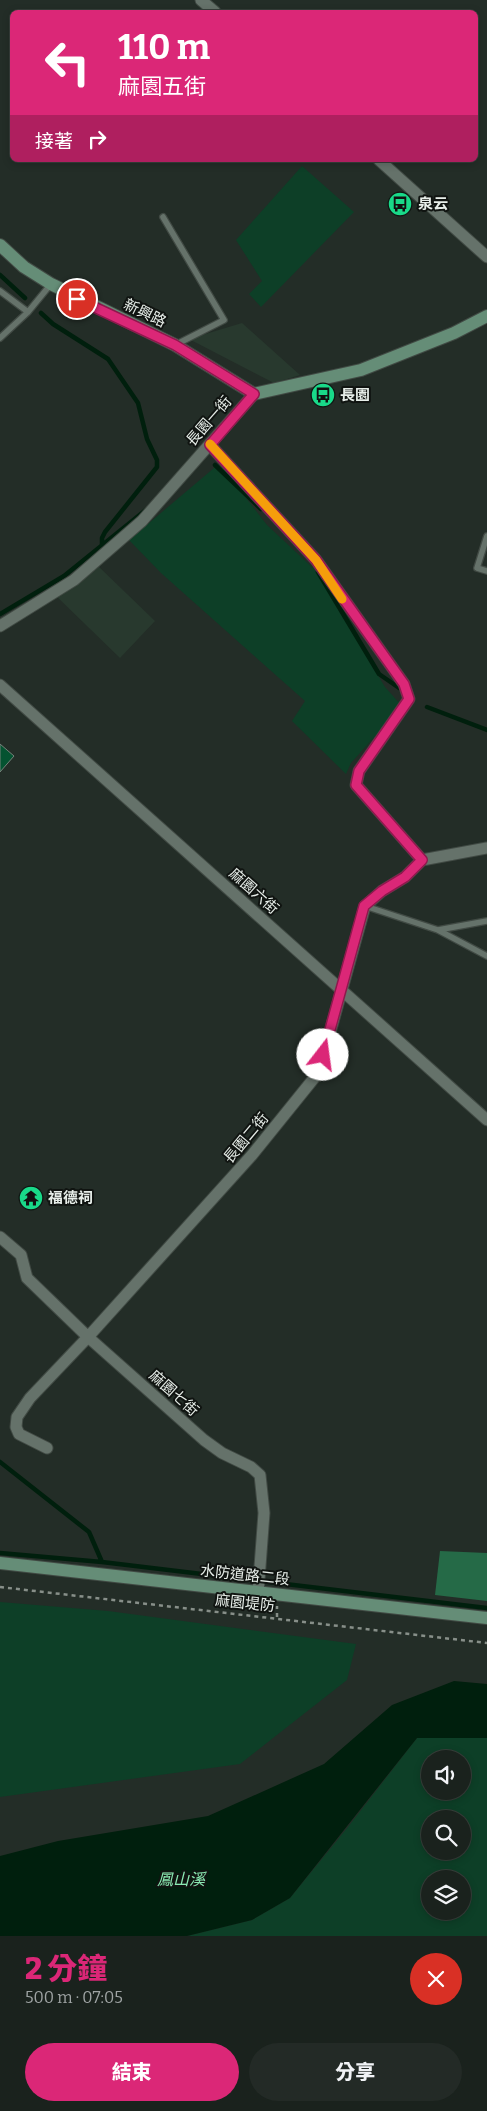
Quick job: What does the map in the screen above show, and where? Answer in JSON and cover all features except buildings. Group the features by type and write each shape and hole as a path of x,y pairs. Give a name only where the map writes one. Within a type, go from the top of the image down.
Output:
{"street":[{"path":"201,0 213,10"},
{"path":"381,162 487,257"},
{"name":"新興路","path":"0,245 24,267 51,284 175,345 254,394"},
{"name":"長園一街","path":"0,626 74,580 142,521 254,394 361,370 454,333 487,316"},
{"path":"210,445 316,560 404,684 409,699 359,771 356,785 422,860"},
{"name":"麻園六街","path":"0,685 487,1120"},
{"path":"364,906 382,891 405,877 422,860 487,848"},
{"name":"長園二街","path":"47,1448 19,1434 16,1427 18,1417 30,1398 88,1337 252,1155 319,1072 364,906"},
{"name":"麻園七街","path":"0,1237 21,1255 27,1278 88,1337 204,1440 251,1467 260,1475 264,1513 258,1593"},
{"name":"水防道路二段","path":"0,1564 487,1618"}],"lane":[{"name":"新興路","path":"163,218 224,320 175,345"},
{"path":"0,338 28,312 51,284"},
{"path":"0,291 28,312"},
{"path":"487,536 477,568 487,571"},
{"path":"364,906 438,930 487,956"},
{"path":"438,930 487,921"}],"path":[{"name":"麻園堤防","path":"0,1588 487,1643"}],"shaded area":[{"path":"302,166 354,212 261,307 249,294 262,281 236,240"},
{"path":"242,323 300,375 274,383 189,339"},
{"path":"222,467 267,525 314,569 385,687 402,706 351,763 346,774 292,721 305,701 161,573 129,540 214,468"},
{"path":"97,565 155,621 120,658 52,592"},
{"path":"0,1602 108,1611 356,1644 347,1680 240,1764 0,1797"},
{"path":"417,1738 487,1738 487,1936 187,1936 252,1920 290,1898"}],"green space":[{"path":"440,1551 487,1553 487,1601 435,1595"}],"water":[{"name":"鳳山溪","path":"454,1681 487,1684 487,1738 417,1738 290,1898 252,1920 187,1936 0,1936 0,1856 58,1841 208,1816 324,1764 392,1705"}],"waterway":[{"path":"0,275 25,298"},
{"path":"41,313 53,324 108,359 138,403 147,439 157,460 157,467 105,532 102,538 102,545"},
{"path":"215,465 261,509"},
{"path":"0,614 64,576 147,509"},
{"path":"318,572 379,674 402,690"},
{"path":"427,707 487,730"},
{"path":"0,1462 89,1532 102,1562"},
{"path":"0,1553 102,1562 487,1608"}],"slow traffic":[{"path":"210,444 316,560 342,599"}],"place":[{"name":"泉云","path":"400,204"},
{"name":"長園","path":"323,395"},
{"name":"福德祠","path":"31,1198"}],"route":[{"path":"77,299 175,345 254,394 210,445 316,560 348,608 404,684 409,699 359,771 356,785 422,860 405,877 382,891 364,906 323,1055"}]}
